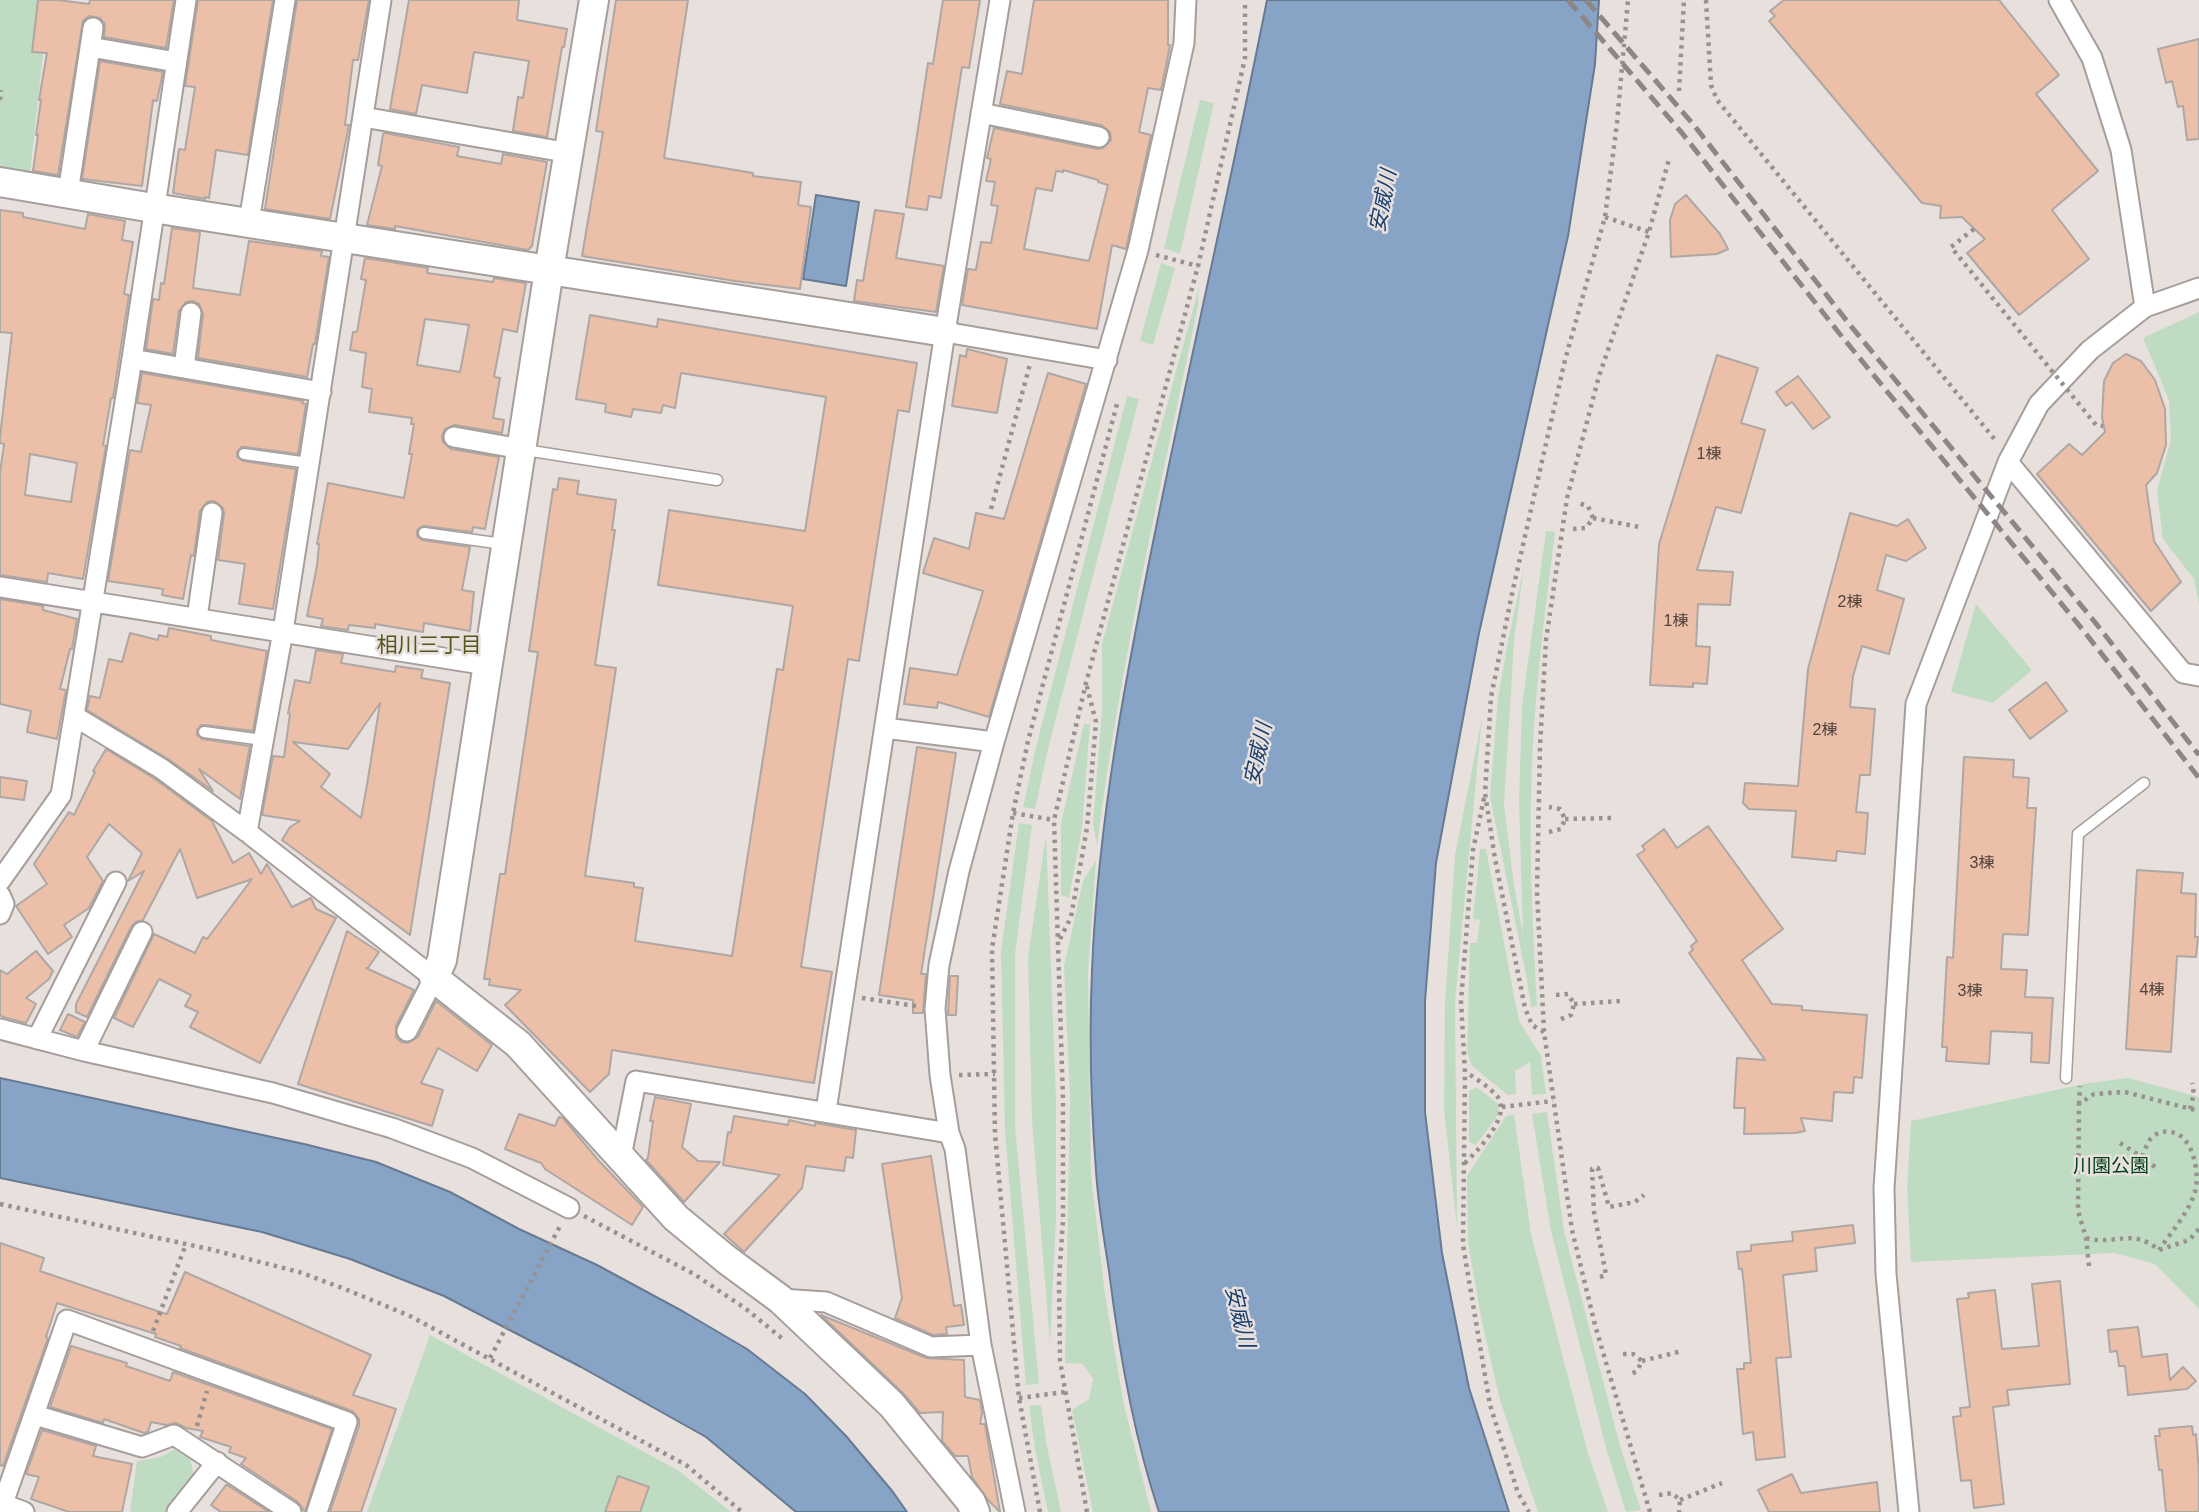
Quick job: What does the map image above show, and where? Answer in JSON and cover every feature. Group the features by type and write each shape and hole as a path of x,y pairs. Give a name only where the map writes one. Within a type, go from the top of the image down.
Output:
{"street":[{"path":"0,881 61,795 132,359 186,0"},
{"path":"249,222 285,0"},
{"path":"247,832 283,631 381,0"},
{"path":"407,1031 442,960 549,270 594,0"},
{"path":"826,1111 945,332 1000,0"},
{"path":"1015,1512 981,1345 955,1149 949,1133 940,1075 935,1009 939,965 959,871 994,742 1138,250 1184,43 1186,0"},
{"path":"2059,0 2092,58 2121,150 2145,307"},
{"path":"68,193 91,38 176,62"},
{"path":"981,113 1099,136"},
{"path":"363,117 570,153"},
{"path":"0,182 1107,359"},
{"path":"1909,1512 1886,1274 1884,1188 1916,704 2008,462 2039,404 2090,350 2145,307 2199,288"},
{"path":"184,368 191,313"},
{"path":"132,359 321,392"},
{"path":"454,437 521,449"},
{"path":"2008,462 2183,673 2199,676"},
{"path":"197,618 212,513"},
{"path":"0,587 487,664"},
{"path":"74,716 162,769 247,832 518,1044 676,1218 780,1299 892,1405 971,1502 975,1512"},
{"path":"885,728 994,742"},
{"path":"37,1039 116,881"},
{"path":"0,895 4,904 0,914"},
{"path":"84,1051 142,932"},
{"path":"0,1030 273,1093 392,1128 472,1158 569,1208"},
{"path":"621,1157 636,1081 949,1133"},
{"path":"780,1299 826,1302 932,1347 981,1345"},
{"path":"24,1512 2,1508 67,1320 347,1422 317,1512"},
{"path":"35,1415 142,1447 174,1435 291,1512"},
{"path":"177,1512 217,1462"}],"lane":[{"path":"521,449 717,480"},
{"path":"244,454 309,463"},
{"path":"424,533 506,545"},
{"path":"204,732 263,740"},
{"path":"2066,1078 2078,834 2144,783"}],"path":[{"path":"1087,1512 1060,1361 1063,1100 1054,820 1086,683 1198,266 1245,58 1245,0"},
{"path":"1529,1512 1518,1493 1490,1405 1463,1245 1465,1072 1461,1001 1473,850 1485,793 1491,697 1565,360 1605,217 1628,0"},
{"path":"1679,91 1684,0"},
{"path":"1706,0 1712,85 1717,100 1997,443"},
{"path":"0,100 1,90"},
{"path":"1650,1512 1595,1325 1572,1230 1553,1101 1544,1032 1537,892 1539,746 1546,640 1567,498 1599,376 1649,232 1669,159"},
{"path":"1605,217 1649,232"},
{"path":"1974,229 1951,247 2096,425 2104,426"},
{"path":"1160,242 1156,255 1198,266"},
{"path":"991,509 1034,347"},
{"path":"1040,1512 1019,1398 995,1134 992,949 1013,813 1028,741 1118,401"},
{"path":"1578,503 1588,506 1593,518"},
{"path":"1593,518 1639,527"},
{"path":"1573,529 1586,528 1593,518"},
{"path":"1059,943 1070,917 1087,828 1096,722 1086,683"},
{"path":"1485,793 1495,859 1525,1008 1532,1025 1544,1032"},
{"path":"1549,807 1560,809 1565,819 1561,829 1549,832"},
{"path":"1013,813 1054,820"},
{"path":"1565,819 1612,818"},
{"path":"1556,995 1568,994 1574,1004 1571,1015 1559,1020"},
{"path":"844,995 935,1009"},
{"path":"1574,1004 1621,1002"},
{"path":"1464,1164 1477,1151 1501,1117 1502,1107 1498,1097 1465,1072"},
{"path":"940,1075 995,1074"},
{"path":"2190,1109 2194,1094 2192,1083"},
{"path":"2089,1266 2086,1238 2078,1211 2079,1104 2094,1094 2125,1092 2199,1111"},
{"path":"1502,1107 1553,1101"},
{"path":"2143,1157 2148,1141 2165,1132 2179,1134 2190,1146 2198,1164 2196,1188 2189,1204 2159,1250"},
{"path":"2120,1143 2155,1167"},
{"path":"1600,1277 1606,1275 1594,1212 1592,1169 1598,1168 1609,1207 1635,1202 1644,1195"},
{"path":"0,1204 186,1244 299,1272 345,1289 410,1316 686,1465 742,1512"},
{"path":"490,1358 569,1208 694,1274 746,1309 793,1348"},
{"path":"2159,1250 2189,1240 2199,1229"},
{"path":"2086,1238 2097,1241 2136,1237 2148,1241 2159,1250"},
{"path":"146,1349 186,1244"},
{"path":"1629,1375 1637,1371 1642,1361 1682,1351"},
{"path":"1623,1354 1633,1354 1642,1361"},
{"path":"191,1446 212,1373"},
{"path":"1019,1398 1065,1392"},
{"path":"1680,1500 1722,1483"},
{"path":"1659,1495 1672,1493 1680,1500"},
{"path":"1679,1512 1680,1500"}],"green space":[{"path":"0,0 49,0 30,173 0,167"},
{"path":"1200,100 1214,103 1180,254 1164,248"},
{"path":"1161,263 1175,268 1153,345 1140,341"},
{"path":"1199,287 1198,306 1129,642 1097,846 1093,824 1102,709 1102,644"},
{"path":"2199,312 2199,604 2194,579 2163,539 2157,490 2171,440 2169,400 2143,338"},
{"path":"1127,396 1139,399 1049,745 1035,809 1023,807 1037,743"},
{"path":"1546,531 1555,532 1539,664 1533,744 1531,875 1537,1006 1531,1007 1490,796 1498,698 1524,567 1514,641 1504,805 1523,934 1519,800 1522,706"},
{"path":"1976,604 2032,670 1993,703 1951,692"},
{"path":"1482,718 1455,1001 1457,1227 1444,1109 1445,1002 1455,855"},
{"path":"1084,724 1090,724 1082,828 1069,898 1061,895 1061,823"},
{"path":"1019,823 1032,825 1015,954 1015,1126 1039,1384 1026,1385 1005,1131 1001,951"},
{"path":"1046,835 1056,1101 1056,1219 1050,1344 1032,1120 1028,957"},
{"path":"1480,849 1486,849 1519,1021 1541,1056 1546,1094 1532,1095 1530,1062 1515,1071 1516,1094 1508,1095 1472,1066 1467,1052 1470,943 1477,943 1480,920 1473,919"},
{"path":"1096,860 1088,974 1091,1174 1105,1295 1124,1405 1151,1512 1093,1512 1072,1410 1089,1399 1093,1379 1083,1364 1065,1363 1070,1098 1064,966 1083,881"},
{"name":"川園公園","path":"2128,1078 2199,1097 2199,1309 2155,1264 2114,1253 1911,1262 1907,1189 1911,1121 2088,1083"},
{"path":"1476,1087 1499,1104 1498,1115 1476,1145 1469,1142 1469,1091"},
{"path":"1547,1112 1564,1231 1620,1446 1641,1510 1626,1512 1606,1448 1551,1231 1532,1114"},
{"path":"1514,1114 1531,1234 1587,1450 1608,1512 1538,1512 1500,1400 1468,1243 1467,1176 1506,1116"},
{"path":"430,1335 679,1471 731,1512 367,1512"},
{"path":"1041,1405 1061,1512 1048,1512 1035,1449 1029,1406"},
{"path":"174,1449 190,1459 194,1476 168,1512 130,1512 137,1461 161,1457"}],"water":[{"name":"安威川","path":"1267,0 1599,0 1595,64 1568,236 1479,633 1436,863 1425,1001 1425,1112 1442,1253 1469,1388 1509,1512 1159,1512 1134,1423 1117,1332 1098,1196 1092,1096 1092,971 1101,856 1116,741 1136,627"},
{"path":"816,195 859,202 846,286 803,279"},
{"path":"0,1078 376,1162 450,1192 519,1229 597,1265 747,1349 805,1394 846,1436 907,1512 796,1512 706,1437 581,1367 444,1296 350,1259 262,1232 0,1178"}],"building":[{"path":"38,0 89,4 90,0 174,0 166,48 104,37 105,24 100,18 89,16 83,21 58,175 33,171 39,100 47,53 32,52"},
{"path":"198,0 273,0 248,155 216,150 209,198 205,199 173,193 179,149 185,150 195,87 185,86"},
{"path":"297,0 369,0 358,60 353,60 345,125 349,125 330,219 265,209"},
{"path":"409,0 519,0 517,20 567,29 547,137 513,131 518,97 523,98 529,61 474,52 467,93 422,85 416,114 390,109"},
{"path":"616,0 688,0 664,158 753,173 753,176 801,182 798,205 811,207 800,289 582,256 603,132 596,131"},
{"path":"943,0 980,0 969,68 962,67 941,198 929,196 927,210 906,207 928,63 933,64"},
{"path":"1034,0 1168,0 1170,45 1161,90 1148,88 1139,132 1151,135 1126,249 1112,245 1097,329 962,305 968,269 976,270 981,242 991,243 998,206 991,205 995,182 986,181 991,159 987,158 994,128 1097,149 1103,148 1111,140 1110,132 1101,125 1000,104 1007,71 1022,74","holes":["1063,170 1108,185 1089,261 1024,249 1036,188 1052,191 1056,171"]},
{"path":"1784,0 1999,0 2059,75 2036,94 2098,171 2052,210 2089,259 2019,315 1967,253 1985,239 1962,217 1940,218 1941,206 1922,203 1769,21 1775,16 1770,11"},
{"path":"2199,39 2199,139 2187,140 2183,106 2178,107 2172,81 2166,83 2158,49"},
{"path":"100,61 163,72 157,101 153,100 142,186 82,179"},
{"path":"385,133 459,147 457,156 501,164 503,154 547,162 532,246 528,250 395,226 395,229 367,225 382,166 378,165"},
{"path":"1686,195 1720,234 1728,249 1717,254 1671,257 1670,220 1675,204"},
{"path":"0,210 85,229 88,214 125,221 122,240 133,242 124,294 129,295 83,579 48,573 47,582 0,575 0,473 4,444 0,443 0,437 12,333 0,332","holes":["30,454 77,463 71,502 25,495"]},
{"path":"875,210 904,214 896,258 944,266 936,312 854,301 857,280 863,281"},
{"path":"172,228 200,232 193,288 240,295 249,241 322,251 321,256 329,257 307,377 198,358 203,314 199,304 193,301 186,302 179,311 173,354 146,349 153,299 159,300 161,283 164,284"},
{"path":"365,258 428,268 427,273 493,282 494,278 526,283 517,332 503,329 494,377 500,378 493,418 504,420 502,433 455,425 445,429 442,436 443,442 451,449 499,457 485,529 473,527 472,532 424,526 417,531 417,536 422,540 470,547 462,590 474,592 470,631 424,623 423,632 375,624 375,628 349,625 348,630 321,626 323,619 307,616 328,483 404,498 412,454 409,454 414,424 411,424 412,418 369,412 372,389 362,387 366,353 350,350 353,332 357,332 366,280 361,279","holes":["425,319 469,325 460,372 417,365"]},
{"path":"590,315 657,327 658,319 917,363 909,412 898,410 859,661 848,659 801,967 832,972 814,1083 612,1050 609,1074 590,1092 505,1005 521,990 489,985 490,979 484,979 500,874 505,874 538,652 529,651 553,489 557,490 559,478 579,481 577,494 616,500 612,530 615,530 595,665 616,668 585,876 634,883 634,887 643,888 635,941 732,956 777,669 783,670 793,606 658,585 669,510 805,531 826,397 681,373 675,408 663,405 661,413 633,409 631,417 605,412 606,404 576,399"},
{"path":"967,349 1007,359 997,413 952,406 960,355 966,357"},
{"path":"2126,354 2141,361 2155,380 2165,409 2166,445 2157,473 2146,485 2154,541 2181,582 2151,611 2037,474 2069,444 2082,455 2105,432 2102,417 2104,381 2113,363"},
{"path":"1717,355 1758,368 1741,423 1765,430 1741,513 1716,507 1697,570 1733,572 1730,605 1698,604 1696,646 1710,647 1707,684 1693,683 1693,687 1650,685 1659,544"},
{"path":"142,373 303,401 302,403 306,404 298,454 245,447 241,447 237,452 237,457 243,461 296,469 273,609 239,604 245,564 218,560 224,514 223,508 214,501 207,502 200,511 194,556 191,555 183,599 162,595 163,589 108,581 130,450 141,452 151,405 137,403"},
{"path":"1048,373 1086,384 989,717 938,702 937,708 904,704 910,668 957,675 983,591 923,573 934,538 969,549 976,513 1004,519"},
{"path":"1798,376 1830,417 1813,429 1792,402 1786,406 1776,392"},
{"path":"1850,513 1897,526 1908,519 1926,548 1906,561 1886,555 1877,590 1904,599 1889,654 1862,646 1853,676 1850,707 1875,709 1870,775 1860,775 1856,812 1868,813 1865,854 1837,851 1836,861 1792,857 1796,811 1749,809 1743,803 1745,783 1798,786 1808,669"},
{"path":"0,599 43,606 43,610 77,619 72,649 60,689 66,690 57,739 27,732 31,711 0,704"},
{"path":"169,628 267,651 253,731 205,725 201,725 197,730 197,735 202,739 250,746 240,799 199,769 213,791 168,759 87,710 90,696 100,698 109,659 122,662 130,633 158,640 159,635 167,637"},
{"path":"316,650 343,654 341,663 395,672 396,666 423,670 421,678 450,683 410,935 282,840 290,827 300,821 262,815 273,756 284,757 288,713 295,680 310,683","holes":["380,703 361,818 321,787 330,774 293,742 348,749"]},
{"path":"2046,682 2067,711 2030,739 2009,710"},
{"path":"917,747 956,753 921,974 926,974 923,1013 913,1013 913,1000 879,995"},
{"path":"106,749 155,779 212,821 233,863 249,853 261,874 267,864 292,907 311,898 316,909 336,918 260,1063 190,1027 198,1012 185,1006 191,995 159,979 133,1027 114,1018 154,934 195,953 203,937 207,939 252,879 197,898 180,849 143,920 131,927 87,1017 76,1012 76,1004 144,871 128,881 142,853 109,824 87,857 103,881 89,908 64,925 72,937 48,954 16,906 47,884 34,864 69,812 74,815"},
{"path":"1964,757 2014,760 2013,777 2029,778 2027,808 2036,808 2028,935 2003,934 2001,969 2027,970 2025,997 2053,998 2049,1063 2031,1062 2032,1033 1991,1031 1989,1064 1946,1061 1947,1047 1942,1047 1947,957 1953,958"},
{"path":"0,777 27,781 24,800 0,797"},
{"path":"1708,826 1783,929 1742,960 1772,1004 1802,1006 1802,1010 1867,1015 1862,1078 1854,1077 1853,1093 1834,1092 1832,1121 1801,1118 1805,1131 1744,1134 1745,1108 1734,1108 1737,1058 1765,1060 1689,953 1693,950 1691,946 1697,941 1637,855 1645,850 1642,846 1664,829 1677,848"},
{"path":"2137,870 2183,873 2181,893 2196,894 2196,957 2177,956 2171,1052 2126,1049"},
{"path":"347,931 379,952 366,968 414,990 396,1026 396,1037 401,1042 408,1043 418,1037 436,1001 492,1045 477,1071 438,1048 421,1083 443,1090 432,1126 298,1084"},
{"path":"36,951 53,971 49,979 26,998 36,1004 26,1023 3,1017 0,1015 0,970 7,974"},
{"path":"950,976 958,976 956,1015 948,1015"},
{"path":"68,1014 85,1022 77,1037 60,1030"},
{"path":"655,1097 691,1104 682,1147 698,1161 720,1162 684,1202 646,1160"},
{"path":"519,1114 555,1126 559,1117 563,1118 643,1207 632,1225 545,1169 541,1163 505,1149"},
{"path":"734,1116 788,1125 789,1120 856,1130 853,1158 846,1157 844,1171 806,1166 802,1188 744,1252 724,1234 780,1175 723,1165 728,1132 731,1133"},
{"path":"931,1156 954,1306 961,1305 964,1325 946,1327 947,1334 933,1335 895,1318 902,1298 882,1164"},
{"path":"1853,1225 1855,1243 1815,1248 1817,1271 1783,1275 1791,1357 1776,1358 1785,1457 1756,1460 1753,1432 1743,1434 1737,1369 1744,1369 1744,1363 1751,1363 1742,1269 1739,1269 1737,1252 1751,1251 1751,1245 1793,1241 1792,1232"},
{"path":"0,1243 44,1258 40,1271 167,1314 185,1272 371,1355 353,1395 396,1409 361,1512 330,1512 359,1426 359,1419 352,1411 180,1348 181,1346 155,1337 156,1334 57,1303 46,1337 48,1338 3,1466 0,1465"},
{"path":"2060,1281 2070,1384 2007,1390 2009,1405 1993,1407 2004,1504 1974,1508 1971,1480 1961,1481 1953,1417 1961,1416 1960,1408 1970,1407 1957,1299 1969,1298 1968,1293 1995,1290 2002,1349 2039,1346 2032,1284"},
{"path":"821,1315 926,1358 964,1360 965,1397 980,1400 980,1424 985,1424 1000,1512 972,1477 968,1456 955,1456 942,1441 943,1412 920,1413 903,1393"},
{"path":"2138,1327 2142,1357 2167,1354 2170,1380 2183,1367 2196,1381 2187,1389 2128,1395 2125,1366 2119,1366 2117,1351 2110,1352 2108,1330"},
{"path":"71,1346 127,1363 126,1366 170,1381 173,1372 332,1429 305,1512 298,1502 241,1464 246,1458 229,1452 231,1447 200,1437 203,1431 176,1423 166,1425 151,1422 148,1432 144,1433 104,1419 103,1423 50,1407"},
{"path":"2192,1426 2193,1435 2196,1434 2199,1512 2166,1512 2155,1436 2160,1436 2159,1429"},
{"path":"42,1430 96,1446 93,1456 132,1464 122,1512 69,1512 31,1499 39,1477 26,1474"},
{"path":"1792,1474 1801,1493 1877,1482 1880,1512 1769,1512 1758,1490"},
{"path":"618,1476 649,1487 640,1512 605,1512"},
{"path":"226,1485 269,1512 221,1512 211,1505"}],"railway":[{"path":"1568,0 1682,133 1839,333 2083,630 2199,778"},
{"path":"1586,0 1693,124 1850,325 2094,621 2199,755"}],"district":[{"name":"相川三丁目","path":"429,646"}]}
